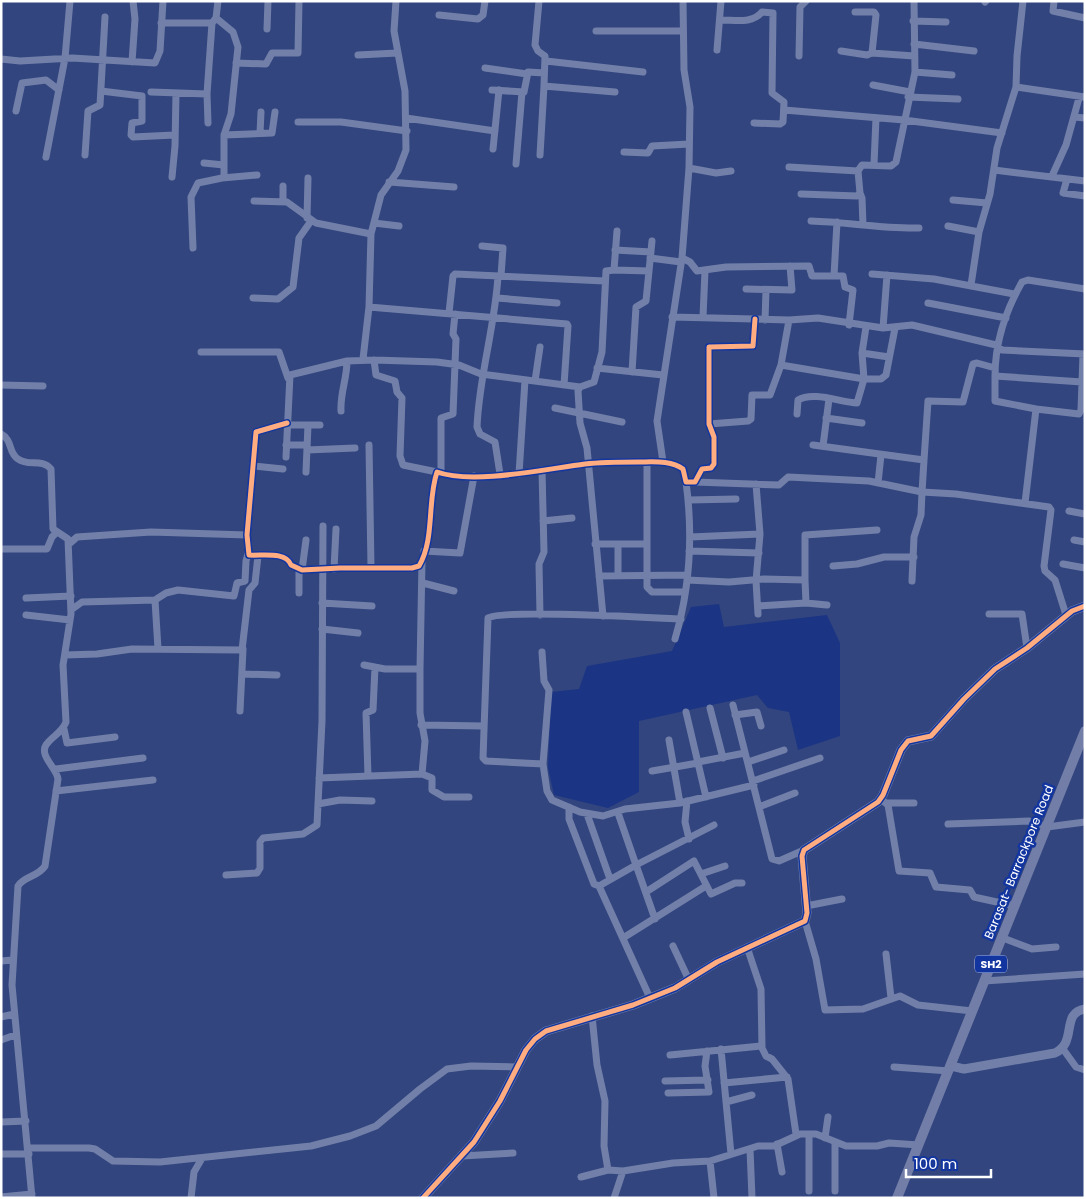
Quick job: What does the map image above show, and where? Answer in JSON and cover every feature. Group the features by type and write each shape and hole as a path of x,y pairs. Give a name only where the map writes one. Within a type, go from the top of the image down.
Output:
{"main road":[{"name":"Barasat- Barrackpore Road","path":"897,1198 1085,731"}],"street":[{"path":"46,157 65,58 70,1"},
{"path":"132,62 135,19 133,1"},
{"path":"1,59 20,61 65,58 150,64 158,59 163,1"},
{"path":"208,123 207,94 214,21 218,1"},
{"path":"267,29 268,1"},
{"path":"236,63 266,64 272,53 298,53 299,1"},
{"path":"364,359 369,308 371,234 381,195 398,171 404,157 407,132 405,91 394,31 396,1"},
{"path":"439,15 478,19 483,15 485,1"},
{"path":"539,1 535,45 545,56 546,61 540,155"},
{"path":"663,462 658,421 663,374 682,260 689,168 690,106 684,70 682,1"},
{"path":"717,50 721,1"},
{"path":"799,56 800,7 806,1"},
{"path":"863,225 858,171 862,166 874,164 891,166 896,162 915,72 914,1"},
{"path":"971,285 979,232 988,203 1002,133 1016,87 1016,56 1023,1"},
{"path":"1054,1 1053,11 1085,18"},
{"path":"720,20 749,20 757,18 764,11 773,13 772,93 774,97 783,100 782,123 754,123"},
{"path":"855,12 874,12 876,15 872,53"},
{"path":"85,155 88,111 100,106 105,17"},
{"path":"913,20 946,22"},
{"path":"162,23 214,21 236,37 238,47 231,114 224,134 222,178"},
{"path":"596,31 682,31"},
{"path":"914,44 974,51"},
{"path":"841,51 914,56"},
{"path":"358,55 397,53"},
{"path":"546,61 643,72"},
{"path":"485,68 527,74 530,72 544,73"},
{"path":"915,72 952,75"},
{"path":"516,164 522,92 525,90 527,74"},
{"path":"16,111 22,83 46,80 59,90"},
{"path":"873,85 909,95 958,100"},
{"path":"544,86 615,92"},
{"path":"1016,87 1082,98 1052,176"},
{"path":"493,149 495,90 522,92"},
{"path":"101,91 142,96 142,121 132,123 131,135 133,137 174,135"},
{"path":"152,92 207,94"},
{"path":"172,177 176,93"},
{"path":"784,110 904,120 1002,133"},
{"path":"260,133 261,112"},
{"path":"224,134 273,132 275,112"},
{"path":"1074,117 1085,118"},
{"path":"406,118 495,131"},
{"path":"874,164 876,118"},
{"path":"298,122 341,122 407,132"},
{"path":"624,152 648,153 652,146 689,144"},
{"path":"204,164 224,164"},
{"path":"689,168 716,173 731,171"},
{"path":"789,168 858,171"},
{"path":"994,170 1085,181"},
{"path":"193,248 191,197 195,185 222,178 257,175"},
{"path":"252,298 278,298 293,287 299,238 309,219 308,178"},
{"path":"1067,178 1063,193 1085,196"},
{"path":"389,182 454,187"},
{"path":"283,202 284,186"},
{"path":"800,194 854,197 860,193"},
{"path":"953,200 988,203"},
{"path":"254,201 291,204 309,219 371,234"},
{"path":"811,220 876,228 919,228"},
{"path":"834,276 837,222"},
{"path":"374,223 399,226"},
{"path":"948,226 979,232"},
{"path":"614,270 617,231"},
{"path":"632,372 636,307 646,302 652,240"},
{"path":"482,246 503,248 494,317 481,374 477,427 480,434 496,442 500,474"},
{"path":"615,250 690,262 697,271 726,267 809,266 812,276 844,277 845,287 852,290 849,325"},
{"path":"746,289 792,290 790,266"},
{"path":"288,378 292,374 364,359 454,365 481,374 580,387 593,384 602,352 606,271 649,271"},
{"path":"703,317 705,271"},
{"path":"248,554 284,556 289,560 291,566 301,570 372,567 412,568 419,566 424,551 431,495 439,472 441,418 453,414 456,338 453,334 452,314 453,276 455,274 605,281"},
{"path":"872,274 934,279 1014,294"},
{"path":"883,328 886,275"},
{"path":"672,317 755,320 818,318 849,325 883,328 912,325 996,345 1002,350 1084,354 1081,410 1078,414 1036,409 995,401 996,345 1014,294 1022,282 1028,280 1085,289"},
{"path":"765,320 766,290"},
{"path":"497,298 557,302"},
{"path":"928,303 1006,318"},
{"path":"369,308 494,317 568,325 564,384"},
{"path":"374,360 376,374 395,381 397,392 402,398 400,448 403,466 474,476 519,474 588,464 647,462 663,462 683,469 702,469 711,468 714,464 714,437 709,424 709,347 754,346 755,320"},
{"path":"709,424 742,423 751,419 752,395 770,394 781,365 789,320"},
{"path":"797,414 799,398 829,399 857,403 864,379 862,354 866,327"},
{"path":"781,365 864,379 884,378 895,328"},
{"path":"535,381 540,347"},
{"path":"201,352 279,352 288,378 286,457"},
{"path":"862,354 889,357"},
{"path":"342,411 342,388 347,376 347,362"},
{"path":"912,581 914,537 921,515 928,401 964,402 973,364 977,363 995,372 1082,382"},
{"path":"597,368 663,374"},
{"path":"519,474 526,380"},
{"path":"1,385 43,386"},
{"path":"580,387 578,391 580,414 588,464 603,616"},
{"path":"823,446 829,399"},
{"path":"555,408 622,422"},
{"path":"1026,503 1036,409"},
{"path":"826,418 862,424"},
{"path":"71,610 82,602 155,600 166,593 178,590 234,596 237,583 245,581 256,432 287,424 320,425"},
{"path":"306,472 308,425"},
{"path":"1,434 9,440 16,459 42,462 50,469 52,491 50,512 53,529 56,533 68,539 71,610 63,665 67,716 64,729 67,743 115,737"},
{"path":"286,445 355,448"},
{"path":"369,445 372,567"},
{"path":"814,445 924,460"},
{"path":"878,483 881,455"},
{"path":"647,462 646,576 649,590 685,592"},
{"path":"253,466 283,469"},
{"path":"675,639 685,592 690,537 688,500 683,469"},
{"path":"695,482 702,469"},
{"path":"540,615 539,564 544,552 542,470"},
{"path":"424,551 460,553 474,476"},
{"path":"686,482 781,485 788,477 878,483 922,492 1026,503 1051,508 1044,566 1045,571 1055,580 1066,615"},
{"path":"756,484 760,534 756,581 758,610 806,603 827,605"},
{"path":"688,500 736,499"},
{"path":"1069,511 1085,514"},
{"path":"543,521 572,518"},
{"path":"226,875 257,873 260,868 262,840 303,834 316,826 322,735 323,526"},
{"path":"334,569 336,528"},
{"path":"806,603 805,535 877,530"},
{"path":"69,544 77,537 151,532 247,534"},
{"path":"1,549 47,549 52,537 56,533"},
{"path":"690,537 760,534"},
{"path":"299,593 306,540"},
{"path":"1074,540 1085,542"},
{"path":"596,544 646,544"},
{"path":"618,544 618,576"},
{"path":"689,551 759,553"},
{"path":"240,711 243,649 249,590 254,585 258,556"},
{"path":"833,566 857,564 884,557 914,557"},
{"path":"422,560 419,707 425,741 422,774"},
{"path":"1063,564 1085,568"},
{"path":"599,576 756,581 764,579 805,580"},
{"path":"423,583 454,591"},
{"path":"26,598 71,596"},
{"path":"155,600 158,649"},
{"path":"322,603 372,606"},
{"path":"1015,906 974,898 970,890 936,887 930,873 899,871 884,801 905,743 931,736 964,699 995,670 1027,648 1066,615 1085,606"},
{"path":"989,614 1022,614 1027,648"},
{"path":"26,615 70,620"},
{"path":"543,764 484,760 488,618 496,615 540,615 681,618"},
{"path":"322,629 358,633"},
{"path":"65,655 158,649 240,651 243,649"},
{"path":"542,652 544,681 549,690 543,764 550,796 557,803 587,814 603,816 618,813 625,809 684,802 706,797 753,783 820,758"},
{"path":"364,665 420,669"},
{"path":"368,776 366,713 374,710 375,667"},
{"path":"242,674 277,675"},
{"path":"733,705 772,859 779,861 804,850 884,801 914,803"},
{"path":"710,708 723,758"},
{"path":"686,712 706,797"},
{"path":"735,715 757,712 761,726"},
{"path":"422,725 484,726"},
{"path":"1,1197 32,1196 21,1065 15,1035 12,985 18,886 22,881 42,872 45,866 58,780 56,769 43,752 46,744 64,729"},
{"path":"669,740 684,802 685,822 689,839"},
{"path":"748,762 784,750"},
{"path":"652,771 745,753"},
{"path":"56,769 143,758"},
{"path":"319,778 422,774 432,778 432,790 442,797 469,797"},
{"path":"56,791 153,780"},
{"path":"759,807 795,793"},
{"path":"318,804 340,800 372,801"},
{"path":"569,807 569,819 594,884 599,886 650,998"},
{"path":"618,813 655,919"},
{"path":"587,814 610,879"},
{"path":"948,824 1029,821 1047,827 1085,822"},
{"path":"599,886 714,825"},
{"path":"804,850 802,856 806,906 805,921 816,959 825,1010 863,1009 900,996 918,1005 972,1011"},
{"path":"646,892 693,862 711,894 735,883 742,883"},
{"path":"701,874 725,866"},
{"path":"623,938 706,886"},
{"path":"806,906 842,899"},
{"path":"423,1198 462,1156 500,1101 517,1067 535,1039 546,1031 650,998 675,988 688,978 747,947 805,921"},
{"path":"1003,938 1032,949 1056,947"},
{"path":"673,946 688,978"},
{"path":"747,947 761,989 762,1047 766,1056 771,1058 787,1077 796,1134"},
{"path":"886,954 891,998"},
{"path":"1,960 14,960"},
{"path":"984,981 1085,974"},
{"path":"894,1067 964,1070 1055,1053 1063,1049 1067,1042 1072,1016 1075,1012 1085,1009"},
{"path":"1,1017 14,1014"},
{"path":"592,1016 604,1097 604,1146 608,1170"},
{"path":"1,1040 15,1035"},
{"path":"670,1055 762,1047"},
{"path":"1063,1049 1076,1066 1085,1070"},
{"path":"720,1050 731,1154"},
{"path":"668,1093 708,1092 705,1066 707,1051"},
{"path":"1,1154 89,1148 95,1149 113,1161 119,1162 201,1160 292,1149 335,1141 376,1126 447,1069 471,1066 517,1067"},
{"path":"724,1083 787,1077"},
{"path":"665,1081 708,1080"},
{"path":"726,1102 752,1095"},
{"path":"825,1138 828,1117"},
{"path":"1,1122 26,1121"},
{"path":"581,1177 608,1170 622,1172 673,1163 710,1161 750,1149 777,1144 796,1134 809,1134 856,1146 877,1146 889,1143 919,1145"},
{"path":"809,1134 809,1191"},
{"path":"835,1142 835,1191"},
{"path":"777,1144 782,1172"},
{"path":"750,1149 752,1198"},
{"path":"462,1156 514,1153"},
{"path":"191,1198 194,1172 201,1160"},
{"path":"710,1161 714,1198"},
{"path":"614,1198 622,1172"}],"water":[{"path":"719,604 724,627 827,615 840,643 840,736 798,750 789,712 768,708 757,695 639,721 639,792 608,808 554,795 548,768 551,692 579,689 587,666 672,651 691,607"}],"cycle path":[{"path":"287,423 256,432 247,535 249,555 279,556 302,570 412,568 419,566 427,544 432,495 437,472 452,476 470,477 509,475 592,463 656,462 678,466 683,469 686,482 695,482 702,469 711,468 714,464 714,437 709,424 709,347 753,346 755,319"},
{"path":"423,1198 474,1142 500,1101 526,1050 535,1039 546,1031 633,1005 675,988 717,962 805,921 807,913 802,856 804,850 878,802 883,795 901,750 908,741 931,736 964,699 995,669 1027,648 1072,611 1085,606"}]}
